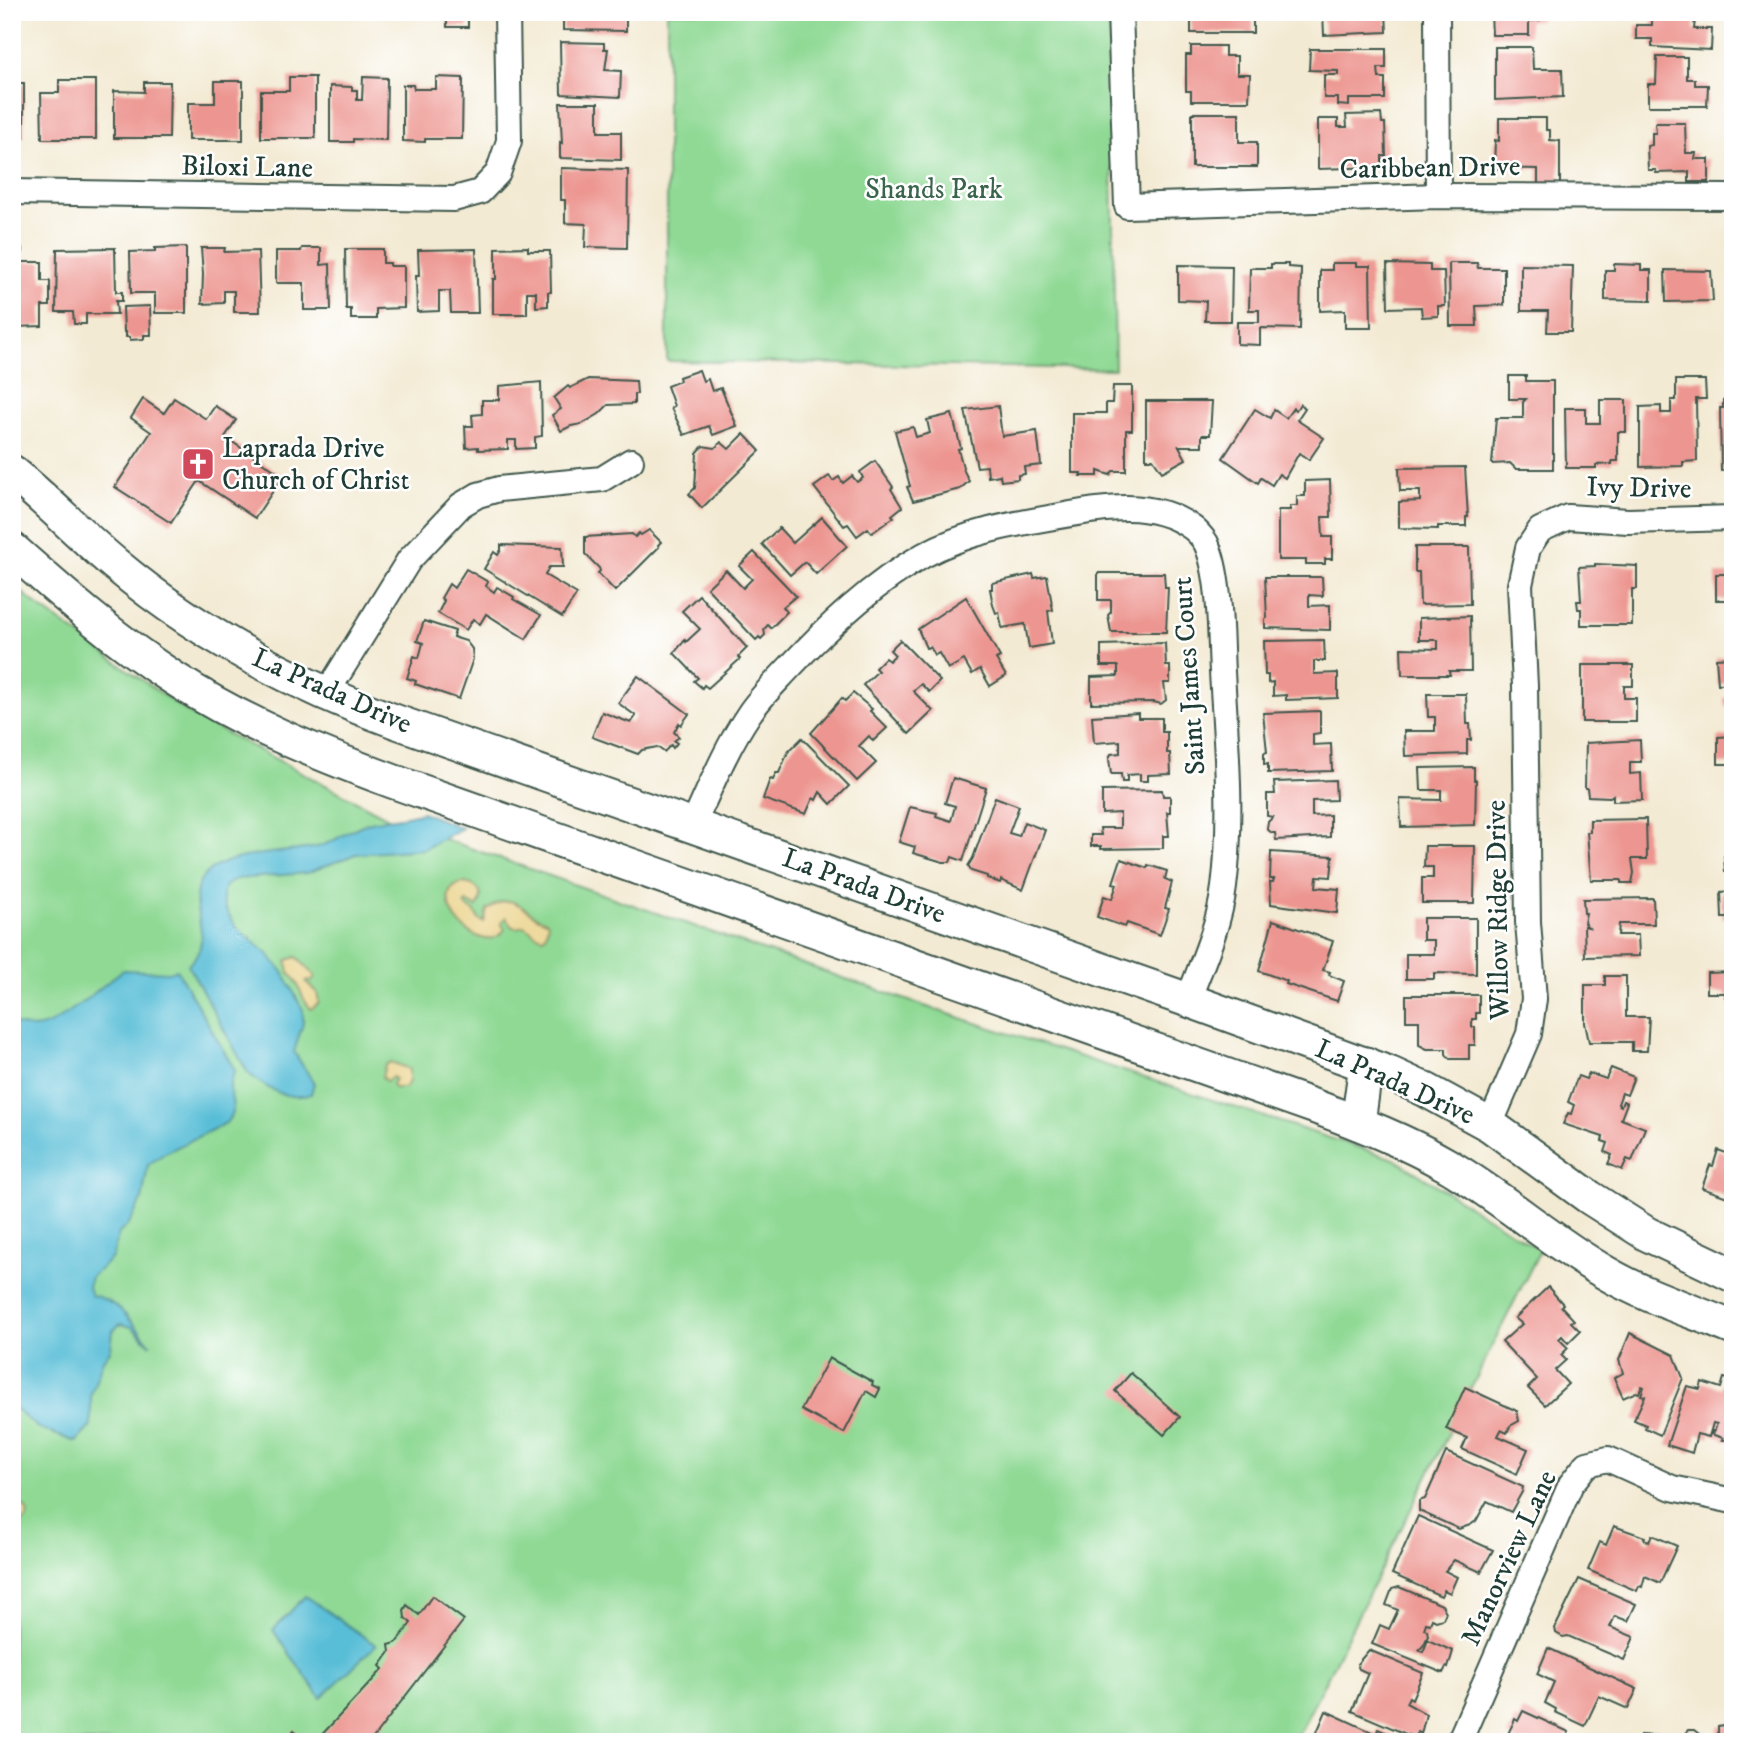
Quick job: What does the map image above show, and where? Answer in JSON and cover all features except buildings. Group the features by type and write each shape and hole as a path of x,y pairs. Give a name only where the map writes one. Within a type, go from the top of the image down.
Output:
{"main road":[{"name":"La Prada Drive","path":"12,472 116,565 181,614 251,658 326,694 1366,1064 1426,1090 1490,1125 1623,1220 1681,1252 1733,1275"},
{"name":"La Prada Drive","path":"12,548 95,621 176,680 300,745 1358,1123 1447,1165 1575,1255 1608,1275 1733,1328"},
{"path":"1358,1123 1366,1064"}],"street":[{"name":"Biloxi Lane","path":"12,192 454,199 480,192 498,173 509,141 507,12"},
{"name":"Caribbean Drive","path":"1120,12 1127,206 1438,196 1733,197"},
{"path":"1437,12 1438,196"},
{"path":"326,694 409,560 461,505 478,495 499,489 602,479 631,461"},
{"name":"Saint James Court","path":"693,825 729,747 750,712 817,638 892,576 925,555 998,527 1102,508 1149,509 1171,516 1192,527 1206,542 1213,570 1219,615 1227,772 1227,858 1224,890 1218,921 1188,1000"},
{"name":"Ivy Drive","path":"1525,685 1520,584 1528,548 1540,530 1568,517 1628,521 1733,518"},
{"name":"Willow Ridge Drive","path":"1490,1125 1529,1034 1534,999 1528,922 1525,685"},
{"name":"Manorview Lane","path":"1459,1742 1571,1484 1587,1464 1608,1459 1672,1488 1733,1501"}],"green space":[{"name":"Shands Park","path":"667,12 1110,12 1115,369 667,361"},
{"path":"12,584 38,606 190,714 398,823 912,1002 1394,1159 1540,1250 1295,1742 12,1742"}],"sand":[{"path":"461,883 475,887 480,893 477,907 466,902 464,905 475,912 479,920 484,922 487,910 494,905 511,902 548,922 546,934 543,937 524,926 511,926 506,917 501,923 505,929 495,938 483,938 471,933 460,924 448,900 451,890"},
{"path":"297,957 315,976 312,981 306,982 317,992 319,1003 311,1009 289,973 287,960"},
{"path":"391,1062 409,1069 409,1082 404,1088 394,1088 393,1077 386,1081 382,1077 385,1065"},
{"path":"12,1480 21,1495 19,1502 27,1512 26,1520 20,1523 12,1521"}],"water":[{"path":"422,812 462,828 424,849 356,854 307,873 237,879 226,885 223,902 236,927 269,955 283,972 303,1010 303,1023 294,1052 314,1083 311,1094 285,1095 269,1088 248,1073 188,965 201,944 196,901 201,880 210,870 238,858 317,847 365,824"},
{"path":"123,970 177,970 235,1070 230,1088 233,1109 226,1123 165,1153 148,1165 142,1200 128,1225 119,1233 112,1258 91,1277 88,1287 91,1295 117,1307 151,1345 132,1327 120,1324 113,1331 111,1349 103,1360 91,1394 91,1426 76,1442 38,1428 12,1406 12,1023 33,1028 49,1024"},
{"path":"305,1596 376,1645 321,1698 273,1630"}],"place":[{"name":"Laprada Drive Church of Christ","path":"198,464"}]}
